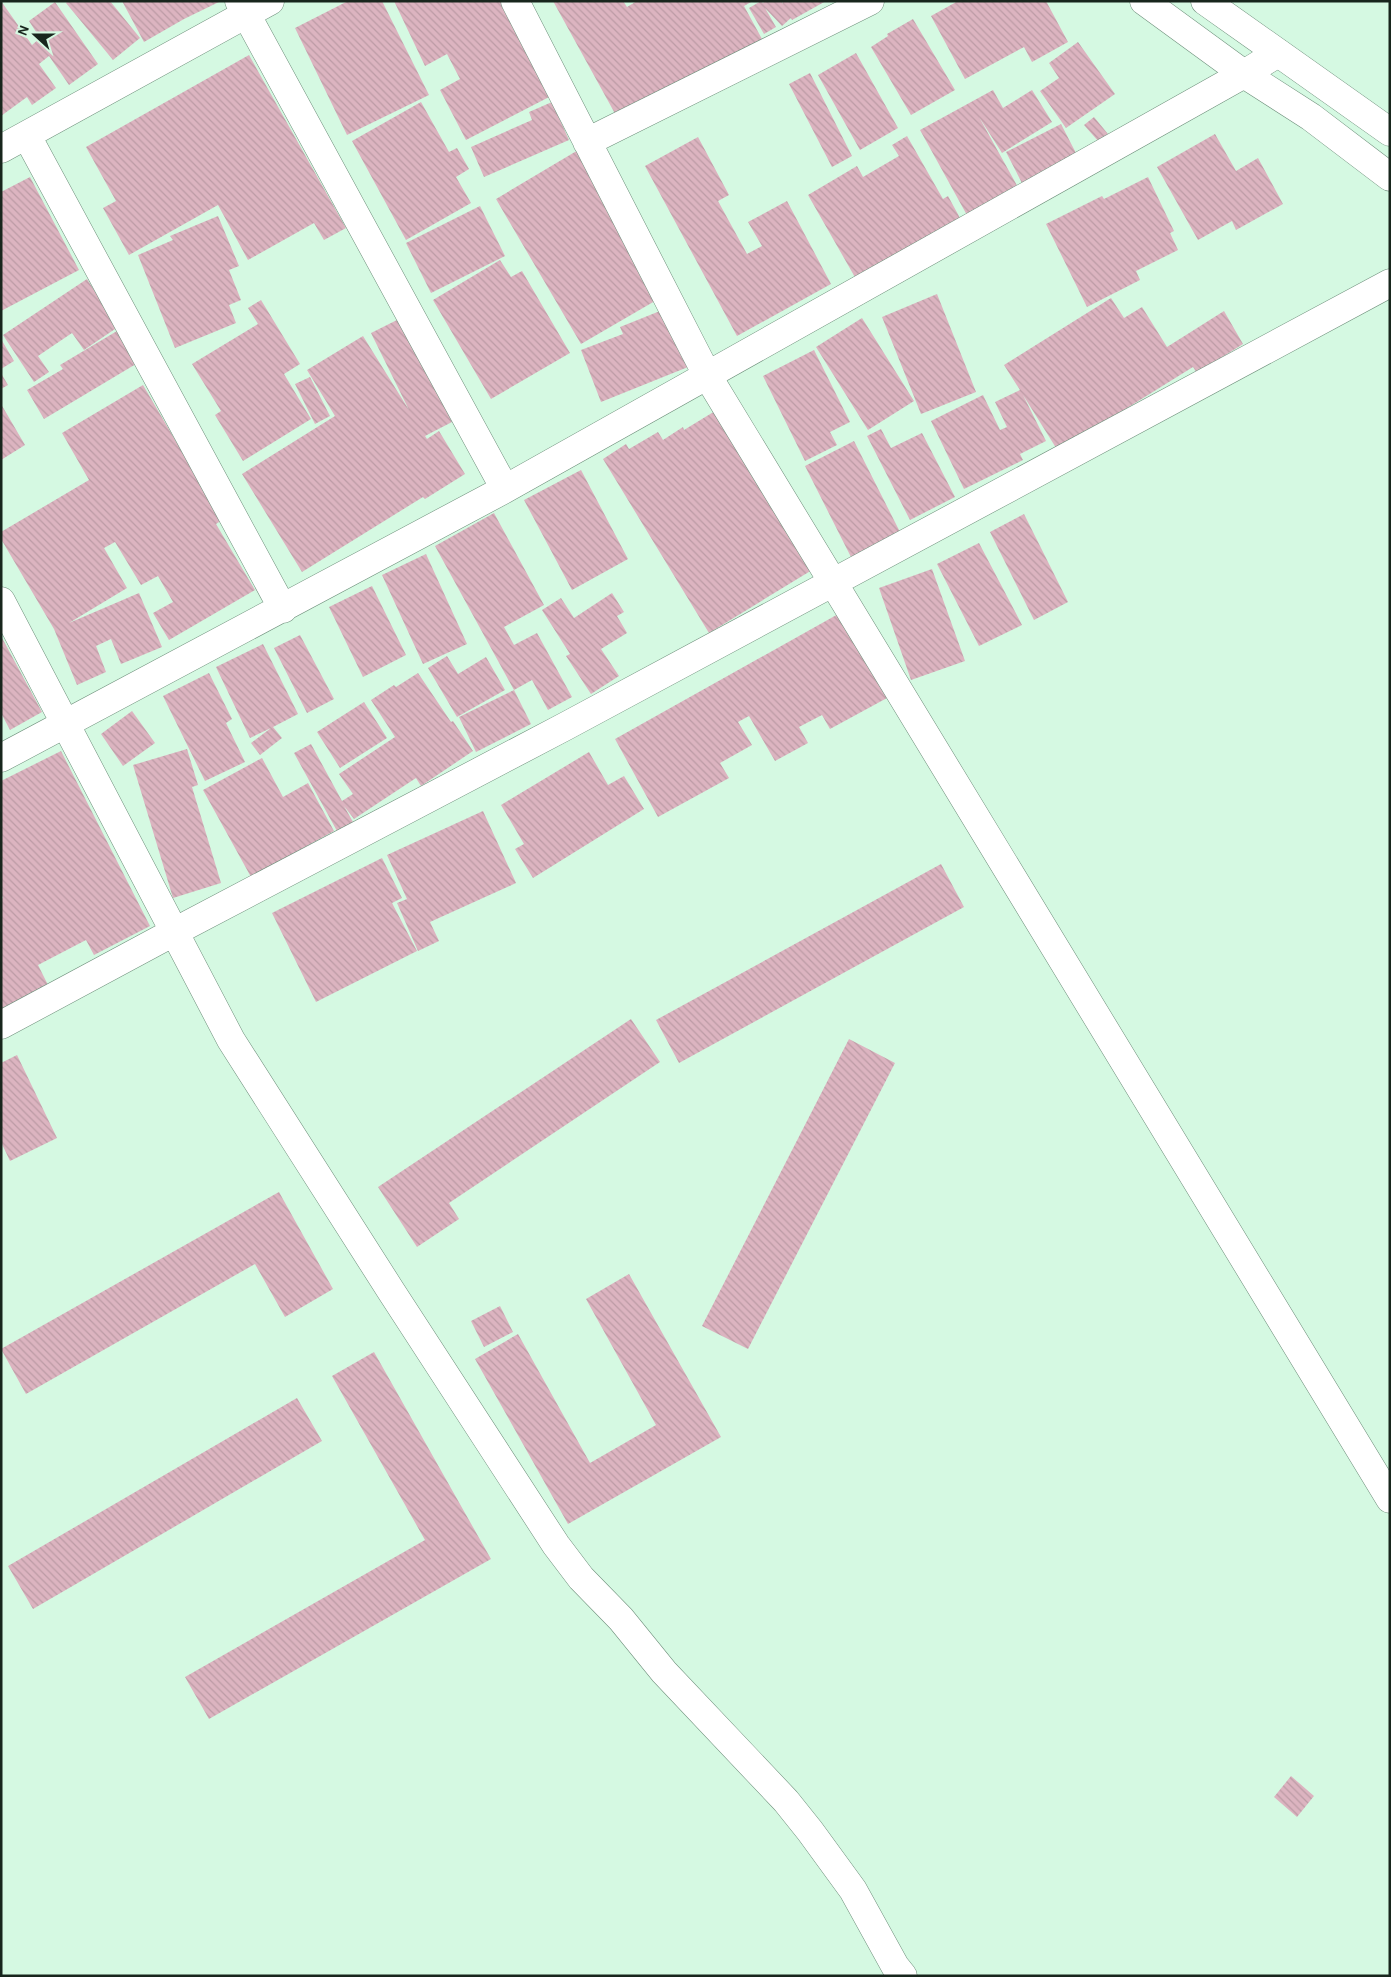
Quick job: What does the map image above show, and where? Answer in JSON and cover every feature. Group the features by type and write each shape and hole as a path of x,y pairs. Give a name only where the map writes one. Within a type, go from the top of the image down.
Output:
{"street":[{"path":"515,1 707,375 1390,1499"},
{"path":"587,142 870,1"},
{"path":"1144,1 1244,74 1311,117 1390,177"},
{"path":"1205,1 1390,132"},
{"path":"1,149 27,136 252,5 505,488"},
{"path":"1,758 283,609 505,488 1244,74 1278,53"},
{"path":"27,136 283,609"},
{"path":"1,1025 566,726 1390,284"},
{"path":"1,601 231,1040 556,1545 581,1578 621,1620 664,1672 786,1801 830,1855 853,1890 895,1966 903,1976"}],"building":[{"path":"1,1 32,45 40,38 29,21 55,2 98,64 69,85 49,56 39,64 56,88 32,105 27,97 1,116"},
{"path":"68,1 110,1 140,38 113,60 66,3"},
{"path":"122,1 221,1 184,19 144,42"},
{"path":"348,1 382,1 429,95 347,135 295,28"},
{"path":"394,1 505,1 553,95 466,140 440,90 460,79 447,54 425,66"},
{"path":"553,1 623,1 627,7 637,1 753,1 744,6 762,39 618,119"},
{"path":"761,1 763,3 765,1 781,1 783,4 782,1 826,1 792,20 791,18 782,26 765,8 776,27 764,34 749,8"},
{"path":"958,1 1046,1 1068,42 1032,62 1024,47 965,79 931,16"},
{"path":"913,19 955,90 911,115 871,47 888,36 887,34"},
{"path":"1078,42 1115,94 1066,128 1040,91 1059,78 1049,63"},
{"path":"856,53 898,128 860,150 818,75"},
{"path":"249,55 346,228 324,240 314,223 248,260 218,205 129,255 103,208 116,201 86,147"},
{"path":"810,73 852,156 832,167 789,84"},
{"path":"993,90 1003,108 1032,90 1052,122 1002,153 979,117 1019,189 968,217 920,130"},
{"path":"421,102 449,152 457,148 469,169 456,177 471,203 406,240 352,141"},
{"path":"552,102 569,140 484,177 471,147 532,120 529,112"},
{"path":"1094,117 1108,134 1099,142 1084,125"},
{"path":"1061,124 1078,157 1023,185 1006,152"},
{"path":"1215,134 1236,171 1258,158 1283,204 1236,230 1232,221 1198,240 1157,167"},
{"path":"907,136 943,199 948,196 960,218 856,279 808,195 857,166 863,177 899,156 892,145"},
{"path":"698,137 729,195 718,201 747,254 762,246 748,222 787,201 831,284 737,336 645,166"},
{"path":"590,143 667,294 581,344 496,199"},
{"path":"30,177 79,270 1,311 1,192"},
{"path":"1148,177 1174,231 1170,233 1178,250 1136,271 1140,280 1087,307 1046,224 1102,196 1104,199"},
{"path":"480,206 505,256 431,293 406,243"},
{"path":"218,216 239,266 229,270 241,300 229,305 236,323 175,348 138,255 173,240 170,236"},
{"path":"500,260 511,277 522,271 570,353 491,399 433,300"},
{"path":"87,279 118,327 84,350 72,333 38,356 49,372 34,382 3,335"},
{"path":"937,294 976,392 921,414 882,317"},
{"path":"1111,298 1124,318 1142,307 1167,347 1224,311 1243,344 1197,373 1193,367 1058,451 1023,395 1046,441 1020,454 1023,460 964,489 931,421 983,395 1000,430 1007,427 995,402 1020,390 1004,365"},
{"path":"261,300 300,364 284,374 311,419 243,461 215,415 221,411 192,364 258,324 248,308"},
{"path":"675,305 698,363 601,402 581,350 623,334 620,327"},
{"path":"401,318 452,422 425,436 427,439 439,431 465,474 425,499 423,497 302,572 242,474 335,416 307,370 363,336 409,410 371,333"},
{"path":"862,318 914,401 868,430 816,347"},
{"path":"117,331 136,364 44,419 27,390 63,369 60,365"},
{"path":"1,339 14,361 1,369"},
{"path":"814,350 850,422 830,432 837,445 805,461 763,376"},
{"path":"1,373 8,385 1,389"},
{"path":"310,377 330,416 315,424 295,384"},
{"path":"143,385 222,520 216,524 255,590 169,640 153,613 173,602 158,576 141,585 115,542 104,548 127,588 69,623 139,593 162,647 121,664 111,639 96,646 106,672 77,685 54,629 1,539 1,532 89,480 62,433"},
{"path":"1,404 25,445 1,460"},
{"path":"720,408 817,567 709,633 603,459 626,444 629,449 658,432 663,440 683,427 684,430"},
{"path":"881,429 891,448 922,433 955,497 910,520 867,436"},
{"path":"854,441 901,534 852,559 805,466"},
{"path":"581,470 628,559 572,590 524,500"},
{"path":"494,513 544,605 504,627 514,645 537,633 572,697 548,710 532,680 514,690 435,546"},
{"path":"1024,514 1068,602 1034,620 990,532"},
{"path":"979,543 1022,625 979,646 937,564"},
{"path":"426,554 467,644 423,664 382,575"},
{"path":"932,569 965,661 911,680 879,588"},
{"path":"372,586 406,655 363,677 329,607"},
{"path":"612,593 624,612 617,616 627,633 601,649 619,676 591,694 566,656 570,654 542,610 561,598 574,618"},
{"path":"840,613 887,698 830,729 822,715 799,727 808,743 775,761 749,716 738,722 752,745 720,763 729,778 658,817 615,739"},
{"path":"300,635 334,699 307,713 274,648"},
{"path":"1,636 42,712 10,730 1,713"},
{"path":"263,644 298,714 273,727 282,738 260,755 251,743 271,728 250,738 216,667"},
{"path":"447,656 458,674 486,657 505,690 457,717 428,668"},
{"path":"209,673 232,719 226,723 245,762 205,781 163,696"},
{"path":"418,673 473,751 421,786 416,778 354,819 344,806 353,822 337,831 294,753 311,744 342,801 353,794 339,774 395,737 371,700 394,685 396,687"},
{"path":"514,690 531,724 476,752 459,717"},
{"path":"364,702 387,738 340,768 317,732"},
{"path":"132,711 155,743 123,766 101,734"},
{"path":"187,749 198,785 192,787 221,883 173,898 133,765"},
{"path":"61,751 150,926 94,955 86,940 38,965 49,987 1,1011 1,899 3,898 1,894 1,781"},
{"path":"589,752 608,785 624,776 644,809 533,878 515,849 524,844 501,805"},
{"path":"262,758 283,797 308,783 334,831 251,877 203,790"},
{"path":"483,811 516,883 430,922 439,941 418,951 397,903 407,899 387,855"},
{"path":"382,858 402,898 392,903 417,951 316,1002 272,913"},
{"path":"941,864 964,907 679,1063 656,1020"},
{"path":"631,1019 660,1062 449,1203 459,1219 417,1247 378,1187"},
{"path":"849,1039 895,1063 748,1349 702,1326"},
{"path":"17,1055 57,1138 10,1161 1,1142 1,1063"},
{"path":"279,1192 333,1289 285,1317 255,1264 26,1394 1,1349"},
{"path":"629,1274 721,1437 568,1524 475,1359 518,1334 590,1463 656,1425 586,1299"},
{"path":"500,1306 513,1332 484,1347 471,1321"},
{"path":"374,1352 491,1559 209,1719 185,1677 425,1540 332,1376"},
{"path":"297,1398 322,1441 33,1609 8,1566"},
{"path":"1291,1776 1314,1796 1297,1817 1274,1797"}]}
